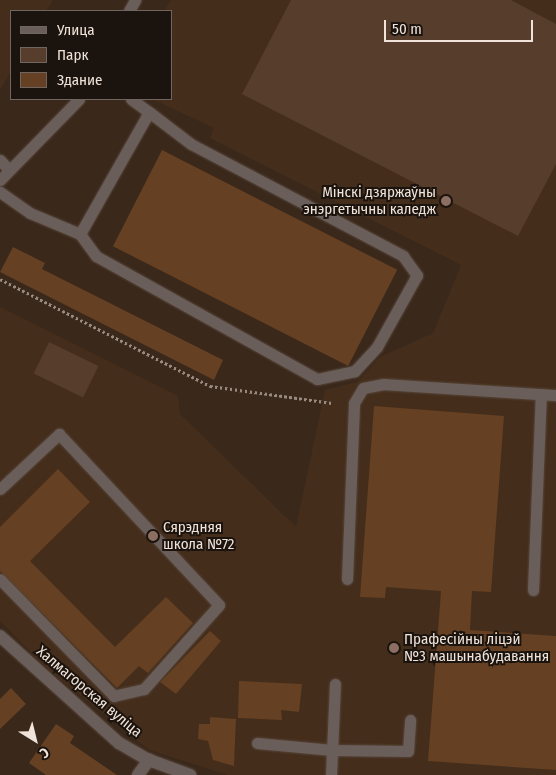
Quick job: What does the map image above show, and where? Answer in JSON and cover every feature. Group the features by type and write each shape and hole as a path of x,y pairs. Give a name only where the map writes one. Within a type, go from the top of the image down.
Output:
{"street":[{"name":"Халмагорская вуліца","path":"0,636 119,743 149,760 190,775"},
{"path":"138,775 149,760"}],"lane":[{"path":"0,180 78,100"},
{"path":"0,192 30,213 80,234 96,256 316,379 355,371 377,346 418,275 403,256 191,144 132,100"},
{"path":"80,234 149,112"},
{"path":"0,160 9,170"},
{"path":"347,579 354,404 363,388 384,384 556,395"},
{"path":"534,590 542,394"},
{"path":"0,490 59,434 219,605 144,690 114,696 0,579"},
{"path":"331,775 334,684"},
{"path":"257,743 332,750 408,750 410,720"}],"path":[{"path":"0,279 210,386 332,403"}],"shaded area":[{"path":"0,0 53,0 47,10 10,10 10,73 0,90"},
{"path":"171,0 556,0 556,775 228,775 149,750 49,670 0,621 0,307 178,396 180,414 296,527 325,390 357,382 380,357 433,333 461,265 210,138 214,128 154,100 172,100 172,10 165,10"}],"green space":[{"path":"291,0 511,0 556,24 556,164 518,236 242,94"},
{"path":"49,342 98,366 83,398 34,373"}],"building":[{"path":"162,150 397,270 348,366 113,246"},
{"path":"13,247 45,263 42,269 223,360 214,380 0,272"},
{"path":"374,406 504,416 491,592 472,591 470,630 556,636 556,770 428,761 441,591 386,587 385,598 360,597"},
{"path":"58,469 90,502 30,561 115,647 166,597 193,623 148,673 139,666 117,688 0,571 0,527"},
{"path":"210,631 221,641 176,694 160,682"},
{"path":"239,681 302,684 299,712 281,710 282,720 238,718"},
{"path":"11,688 26,704 0,729 0,699"},
{"path":"210,717 236,719 234,766 213,760 208,741 198,739 199,724 210,724"},
{"path":"56,724 74,736 70,743 117,775 46,775 29,763"}],"place":[{"name":"Мінскі дзяржаўны энэргетычны каледж","path":"446,201"},
{"name":"Сярэдняя школа №72","path":"153,536"},
{"name":"Прафесійны ліцэй №3 машынабудавання","path":"394,648"}]}
